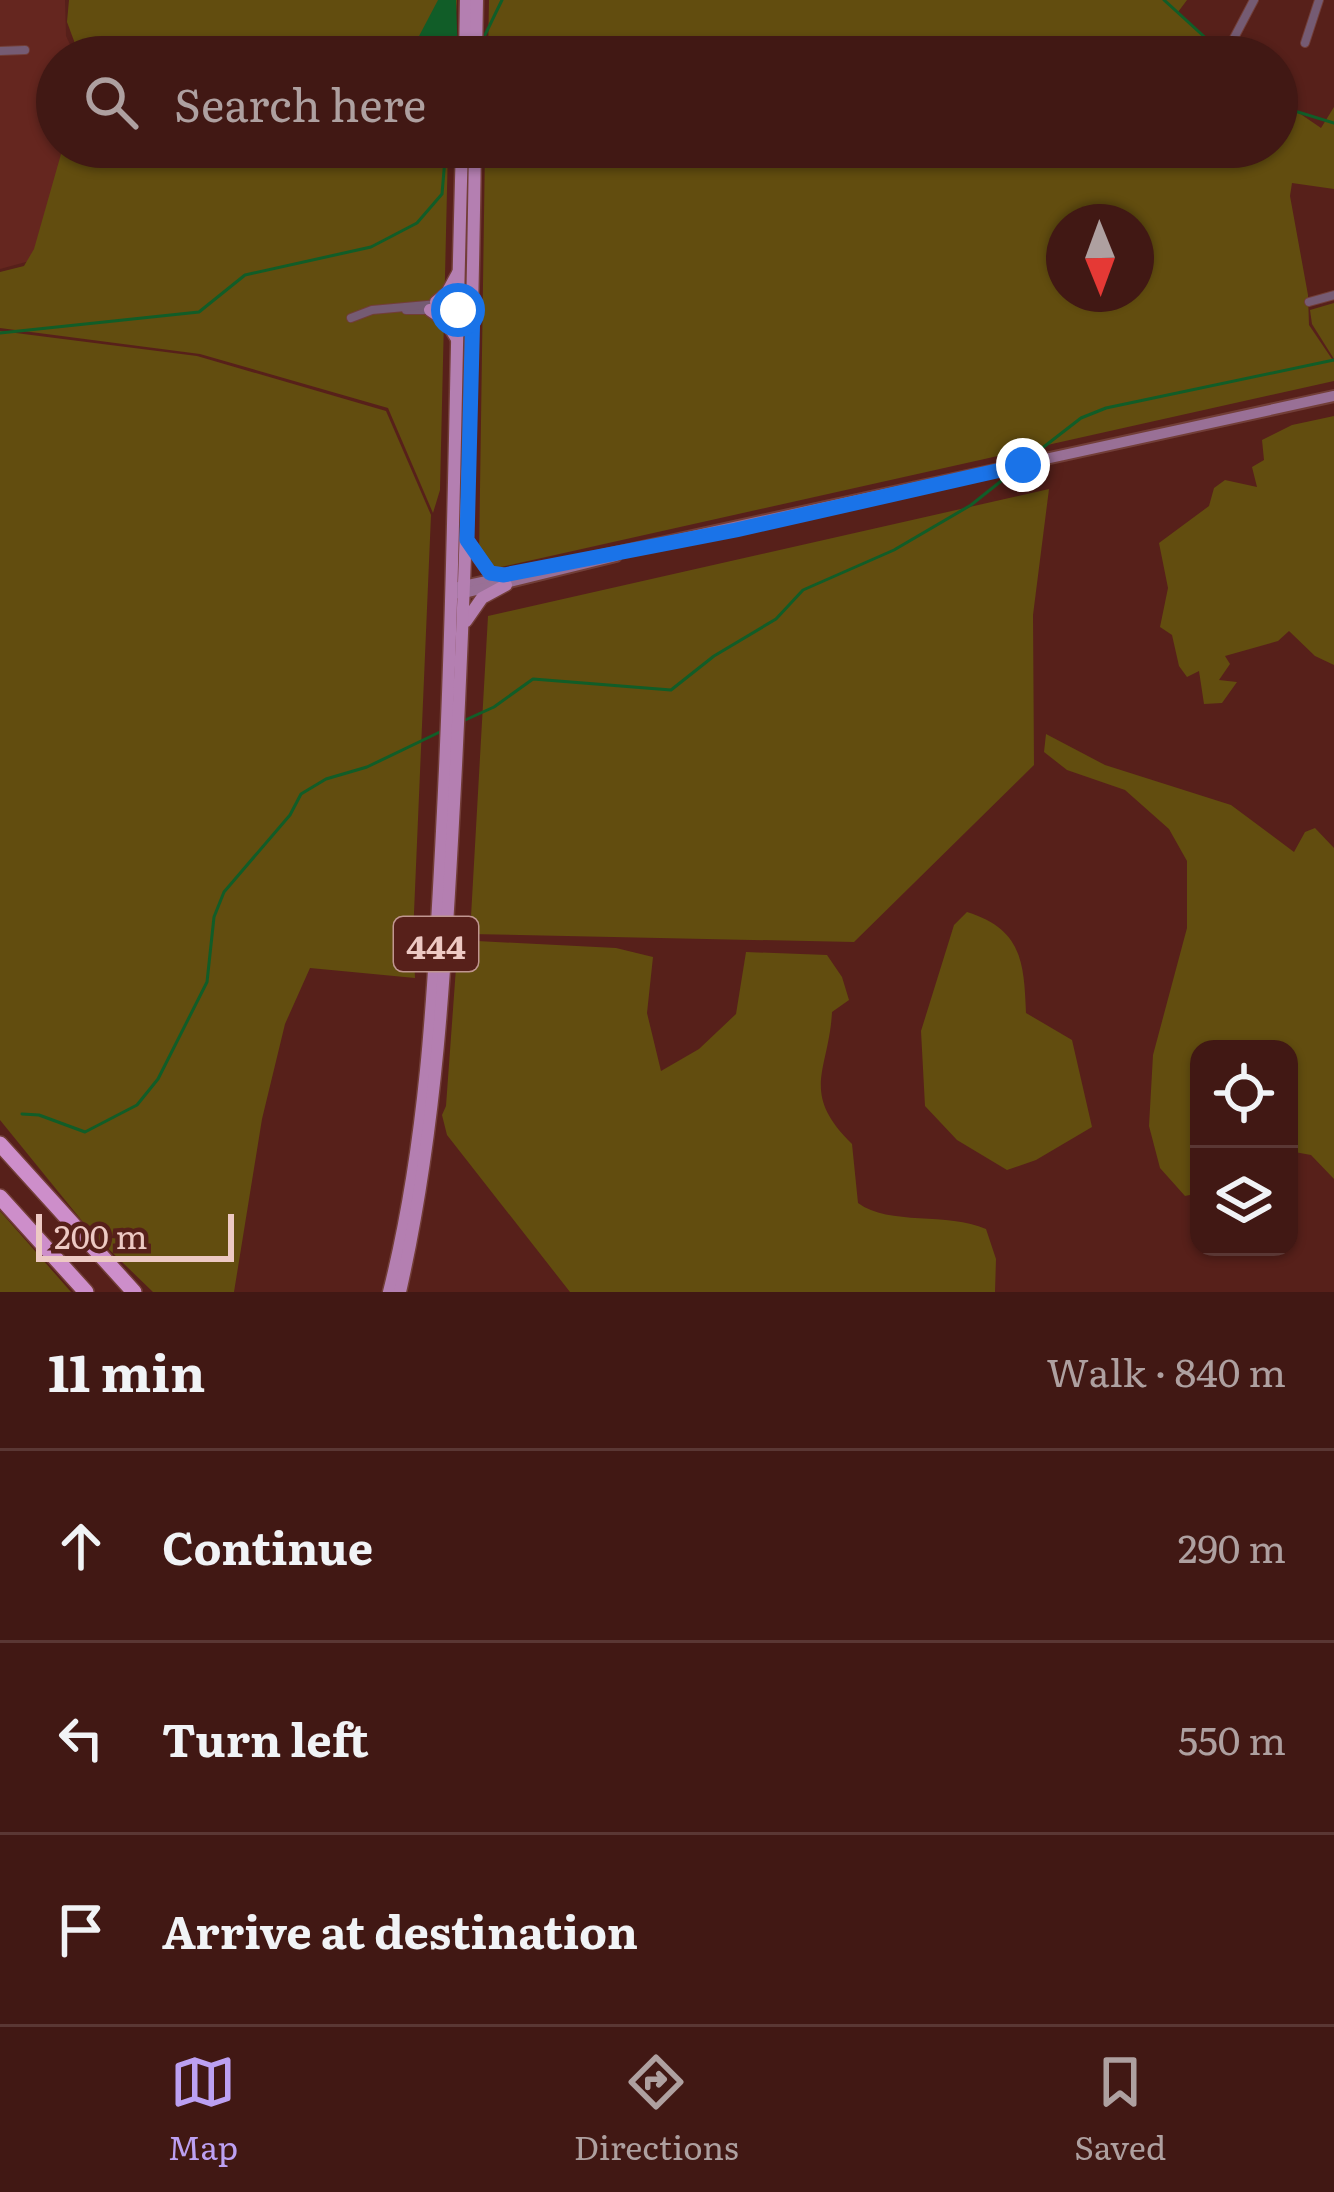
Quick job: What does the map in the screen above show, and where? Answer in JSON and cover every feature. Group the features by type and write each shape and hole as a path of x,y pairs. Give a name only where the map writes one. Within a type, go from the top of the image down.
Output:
{"highway":[{"path":"0,1144 134,1292"},
{"path":"0,1197 86,1292"}],"main road":[{"path":"465,36 466,0"},
{"path":"476,36 477,0"},
{"name":"444","path":"389,1292 416,1155 431,1032 467,540 459,272 462,168"},
{"name":"444","path":"400,1292 427,1156 443,1020 463,628 458,340 473,168"},
{"path":"458,340 433,306 459,272"},
{"path":"461,590 1334,396"},
{"path":"467,540 480,563 505,580"},
{"path":"463,628 482,598 505,580"}],"street":[{"path":"1235,36 1254,0"},
{"path":"1305,44 1319,0"},
{"path":"0,51 25,50"},
{"path":"1310,302 1334,295"},
{"path":"351,318 381,308 463,306"}],"shaded area":[{"path":"0,0 65,0 66,36 36,36 36,168 109,168 37,259 0,269"},
{"path":"69,0 457,0 454,36 72,36 67,22"},
{"path":"438,0 456,0 457,36 419,36"},
{"path":"489,0 1187,0 1178,12 1204,36 488,36"},
{"path":"1334,107 1334,189 1292,183 1290,196 1309,325 1334,362 1334,381 492,569 479,558 485,168 1298,168 1298,112 1321,128"},
{"path":"57,168 448,168 440,490 433,513 388,408 200,354 0,328 0,272 24,266 34,249"},
{"path":"1334,303 1334,359 1312,324 1310,310"},
{"path":"0,331 197,356 386,411 431,515 415,978 310,968 285,1024 262,1119 234,1292 153,1292 91,1232 0,1120"},
{"path":"1334,416 1334,665 1315,656 1289,631 1278,641 1225,656 1230,664 1219,680 1237,682 1222,703 1204,704 1199,671 1187,677 1179,666 1172,635 1160,627 1168,588 1159,543 1209,506 1214,488 1225,480 1257,487 1252,467 1264,460 1262,440 1292,425"},
{"path":"1049,489 1033,615 1034,765 854,942 470,934 488,616"},
{"path":"1046,734 1105,765 1231,805 1294,852 1305,832 1315,828 1334,848 1334,1179 1311,1155 1298,1153 1298,1040 1190,1040 1190,1195 1185,1196 1160,1168 1149,1126 1153,1055 1187,928 1187,861 1169,829 1125,790 1067,770 1044,752"},
{"path":"967,912 1009,938 1021,963 1026,1013 1072,1040 1092,1127 1036,1160 1007,1170 957,1140 925,1106 921,1031 954,925"},
{"path":"458,940 616,948 653,957 647,1013 661,1071 699,1049 736,1014 746,952 827,955 842,977 849,1000 832,1012 822,1095 826,1110 852,1144 858,1203 886,1214 986,1229 996,1259 995,1292 570,1292 447,1135 442,1115"},
{"path":"0,1211 71,1292 0,1292"}],"waterway":[{"path":"484,36 502,0"},
{"path":"1164,0 1203,36"},
{"path":"1298,112 1334,123"},
{"path":"0,333 199,312 245,275 371,247 417,223 442,194 444,168"},
{"path":"1032,456 1081,418 1106,408 1334,360"},
{"path":"463,721 494,707 533,679 671,690 714,656 776,619 803,590 894,550 971,505 1015,470"},
{"path":"22,1114 39,1115 85,1132 137,1105 158,1079 207,982 214,917 224,892 290,815 301,794 444,730"}],"route":[{"path":"458,310 473,306 467,540 490,573 504,575 736,530 1023,465"}]}
